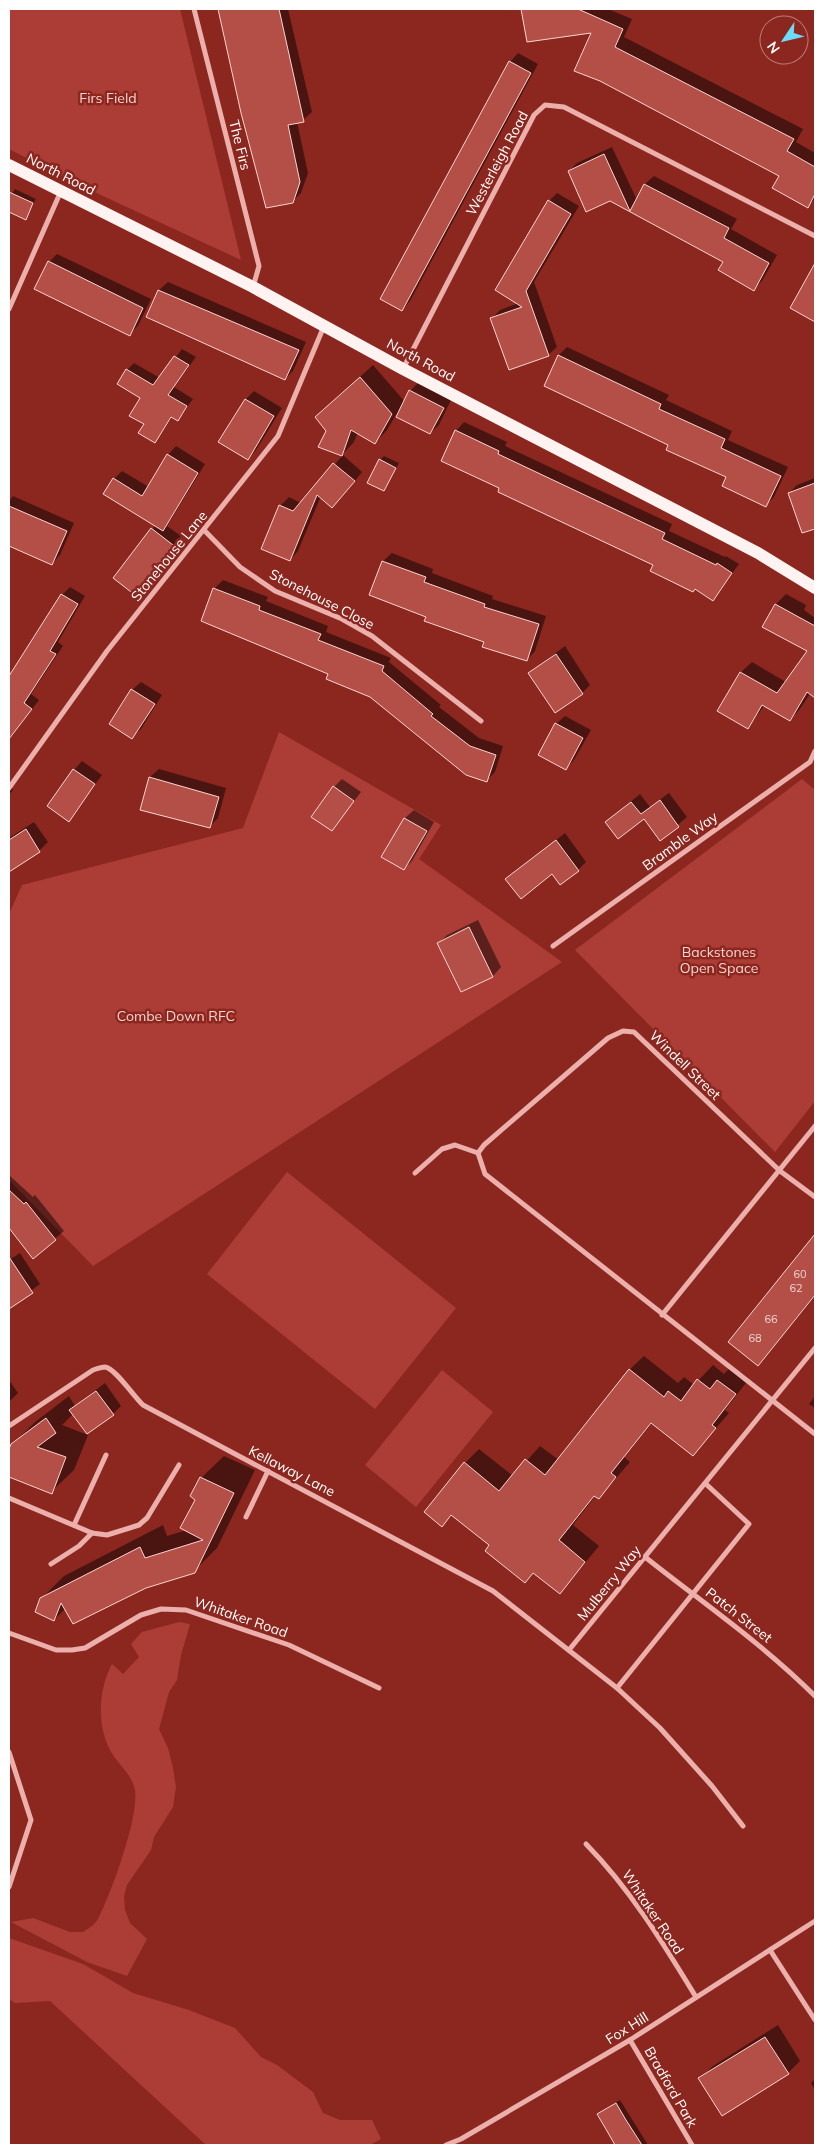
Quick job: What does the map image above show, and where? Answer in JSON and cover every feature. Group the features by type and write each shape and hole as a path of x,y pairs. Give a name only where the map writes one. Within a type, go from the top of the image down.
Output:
{"main road":[{"name":"North Road","path":"9,165 253,287 403,368 758,553 815,588"}],"street":[{"name":"The Firs","path":"194,9 259,266 253,287"},
{"name":"Westerleigh Road","path":"403,368 534,115 545,105 564,107 815,236"},
{"path":"9,309 60,191"},
{"name":"Stonehouse Lane","path":"9,788 107,651 278,436 324,325"},
{"name":"Stonehouse Close","path":"204,530 240,567 275,591 342,619 372,636 481,721"},
{"name":"Bramble Way","path":"553,946 810,762 815,751"},
{"name":"Windell Street","path":"478,1153 484,1145 531,1102 608,1038 622,1031 634,1032 780,1171 815,1198"},
{"path":"662,1315 815,1126"},
{"path":"415,1173 442,1149 455,1145 478,1153 485,1174 815,1434"},
{"name":"Mulberry Way","path":"569,1650 815,1348"},
{"name":"Kellaway Lane","path":"9,1426 93,1370 105,1367 114,1370 131,1394 143,1405 493,1590 569,1650"},
{"path":"74,1525 106,1455"},
{"path":"9,1498 92,1533 107,1536 139,1525 147,1518 179,1465"},
{"path":"246,1518 268,1471"},
{"path":"616,1688 749,1524 706,1484"},
{"path":"51,1564 79,1546 92,1533"},
{"name":"Patch Street","path":"645,1557 779,1662 815,1696"},
{"name":"Whitaker Road","path":"9,1633 48,1648 72,1650 85,1648 141,1615 161,1609 186,1610 289,1645 379,1688"},
{"path":"569,1650 616,1688 660,1728 712,1786 742,1826"},
{"path":"9,1752 32,1820 9,1887"},
{"path":"9,1766 15,1769"},
{"name":"Whitaker Road","path":"586,1844 611,1870 654,1928 696,1997"},
{"name":"Fox Hill","path":"446,2145 461,2139 630,2040 815,1921"},
{"path":"770,1950 815,2020"},
{"name":"Bradford Park","path":"630,2040 692,2145"},
{"path":"461,2139 464,2145"}],"green space":[{"name":"Firs Field","path":"9,9 180,9 241,260 75,183 9,149"},
{"name":"Combe Down RFC","path":"279,732 441,825 419,859 562,962 93,1266 9,1180 9,914 22,885 243,828"},
{"name":"Backstones Open Space","path":"802,779 815,790 815,1101 775,1152 575,950"},
{"path":"287,1172 456,1308 375,1409 207,1274"},
{"path":"442,1370 493,1412 416,1507 365,1465"},
{"path":"179,1622 190,1624 181,1655 177,1680 169,1692 159,1729 168,1748 176,1787 173,1807 154,1837 151,1850 127,1885 124,1896 125,1910 130,1923 147,1939 127,1976 87,1962 11,1922 33,1918 70,1932 83,1932 98,1919 111,1890 123,1854 133,1818 135,1802 135,1790 131,1780 113,1755 104,1733 101,1710 107,1674 112,1664 123,1674 139,1657 131,1644 142,1632"},
{"path":"9,1938 83,1964 133,1993 189,2010 235,2028 261,2057 277,2065 313,2092 323,2113 340,2120 372,2120 381,2139 370,2145 206,2145 50,2001 15,2003 9,1999"}],"building":[{"path":"218,9 279,9 304,122 288,125 300,182 293,203 266,208 241,113"},
{"path":"521,9 578,9 623,29 615,47 794,139 787,151 815,167 815,194 808,208 772,188 779,176 600,81 574,71 591,33 527,42"},
{"path":"509,61 531,73 402,311 380,299"},
{"path":"604,154 630,211 644,184 729,228 724,238 769,263 754,291 718,270 723,262 610,201 586,212 568,171"},
{"path":"9,192 33,203 26,220 9,212"},
{"path":"548,200 571,214 526,291 549,356 509,370 490,318 522,307 495,290"},
{"path":"48,261 143,308 130,336 34,289"},
{"path":"815,263 815,322 790,308"},
{"path":"158,290 299,350 285,380 146,317"},
{"path":"558,355 661,404 659,409 725,439 721,448 781,476 766,507 722,486 726,477 666,450 668,445 544,386"},
{"path":"174,356 189,365 168,395 187,406 178,421 171,417 155,443 138,433 144,424 129,416 140,398 117,384 126,369 153,385"},
{"path":"360,377 392,414 375,444 351,430 342,456 318,447 326,431 315,417"},
{"path":"409,390 444,408 430,434 396,417"},
{"path":"245,399 274,416 248,460 218,442"},
{"path":"455,430 499,451 498,454 665,533 662,539 716,565 717,563 732,573 713,601 695,589 693,592 650,571 653,565 498,492 499,488 441,461"},
{"path":"167,454 198,473 163,531 103,494 113,478 142,496"},
{"path":"379,459 396,468 384,491 367,483"},
{"path":"333,463 355,481 332,508 317,495 290,561 261,549 279,505 293,511"},
{"path":"815,483 815,529 802,533 788,493"},
{"path":"9,506 67,531 52,565 9,546"},
{"path":"151,528 173,545 135,595 113,578"},
{"path":"382,561 426,577 424,582 485,604 484,607 539,624 527,661 482,647 484,642 424,621 426,617 369,595"},
{"path":"213,588 260,606 259,610 321,634 318,640 384,666 382,671 433,714 431,716 470,746 496,755 487,782 466,775 370,697 326,679 328,674 201,621"},
{"path":"61,594 78,604 50,651 56,654 24,703 32,709 9,739 9,676"},
{"path":"775,604 815,626 815,698 807,692 790,721 762,705 748,729 717,711 740,672 777,693 807,651 762,627"},
{"path":"556,654 583,694 555,713 528,673"},
{"path":"131,689 155,704 132,739 109,724"},
{"path":"555,723 583,738 566,770 538,755"},
{"path":"73,769 95,784 69,822 47,806"},
{"path":"149,777 219,797 210,828 140,810"},
{"path":"333,786 354,801 332,831 311,817"},
{"path":"660,800 679,827 660,841 644,819 618,839 605,822 631,802 641,814"},
{"path":"404,818 427,831 404,870 381,857"},
{"path":"26,829 40,852 9,872 9,840"},
{"path":"556,840 579,871 560,885 552,874 521,899 505,879"},
{"path":"469,927 493,977 461,992 437,943"},
{"path":"9,1190 24,1204 26,1202 56,1240 33,1259 9,1228"},
{"path":"815,1234 815,1295 758,1366 728,1342"},
{"path":"9,1257 33,1293 9,1309"},
{"path":"629,1369 664,1397 668,1391 681,1401 697,1379 710,1389 717,1380 736,1394 712,1425 716,1428 693,1456 651,1423 611,1473 616,1477 599,1499 594,1496 559,1540 585,1562 560,1594 533,1573 525,1583 485,1551 489,1545 451,1515 442,1527 424,1512 464,1462 499,1491 525,1459 545,1475"},
{"path":"96,1391 114,1415 87,1434 69,1410"},
{"path":"46,1418 56,1433 37,1447 66,1457 52,1494 9,1477 9,1449 11,1444"},
{"path":"200,1477 234,1493 195,1573 146,1588 73,1624 61,1603 54,1621 35,1612 40,1598 140,1547 145,1558 203,1540 180,1528 195,1500 190,1496"},
{"path":"765,2037 789,2074 722,2116 698,2078"},
{"path":"616,2103 642,2145 615,2145 597,2114"}]}
